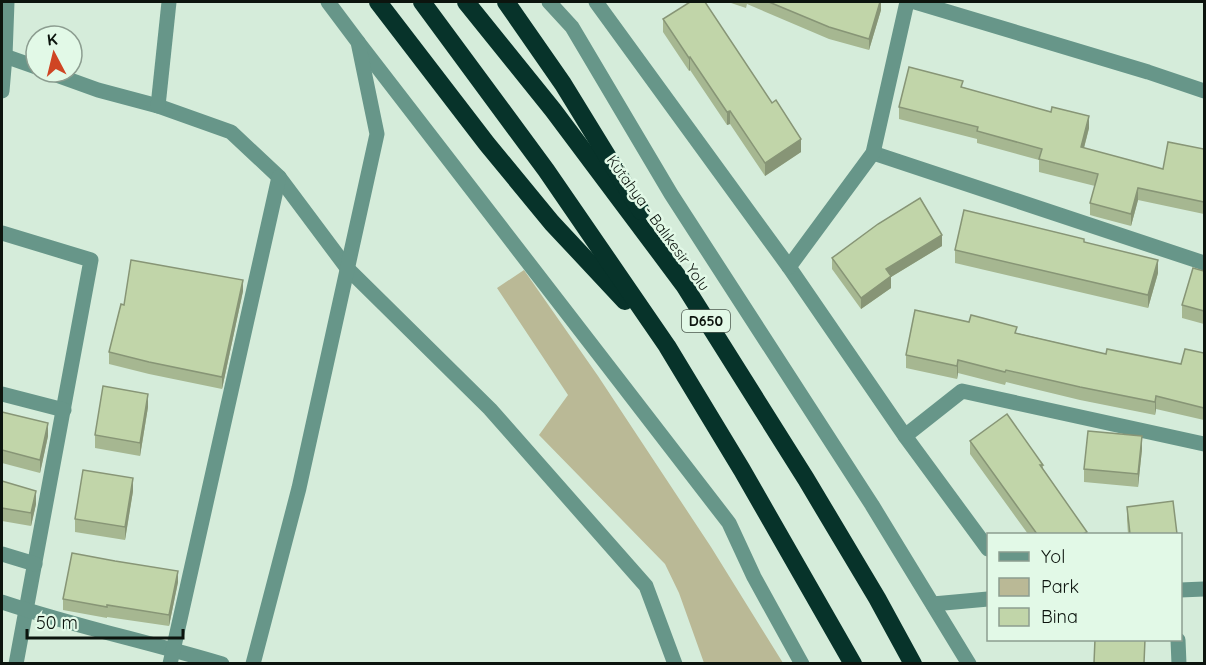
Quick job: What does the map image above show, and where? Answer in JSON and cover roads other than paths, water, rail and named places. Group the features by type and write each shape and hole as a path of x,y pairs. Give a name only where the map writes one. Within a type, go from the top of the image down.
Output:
{"highway":[{"path":"378,2 552,223 667,346"},
{"name":"D650","path":"422,2 546,170 667,346 742,470 853,663"},
{"name":"Kütahya - Balıkesir Yolu","path":"466,2 553,110 684,285 806,479 914,663"},
{"path":"506,2 563,84 684,285"}],"street":[{"path":"2,91 7,2"},
{"path":"158,106 170,2"},
{"path":"328,2 729,523 754,577 802,663"},
{"path":"549,2 572,27 671,194 872,505 969,663"},
{"path":"596,2 789,267 906,436 987,548"},
{"path":"789,267 873,153 907,2"},
{"path":"915,2 1204,91"},
{"path":"253,663 299,488 377,134 358,42"},
{"path":"3,56 24,64"},
{"path":"81,84 158,106 231,132 279,177 347,268 490,409 646,586 675,663"},
{"path":"873,153 1204,263"},
{"path":"171,656 279,177"},
{"path":"2,233 92,260 16,663"},
{"path":"906,436 962,391 1204,444"},
{"path":"2,394 64,410"},
{"path":"2,554 35,564"},
{"path":"1182,590 1204,589"},
{"path":"933,604 987,599"},
{"path":"2,602 171,656 222,663"},
{"path":"1178,641 1179,663"}]}
